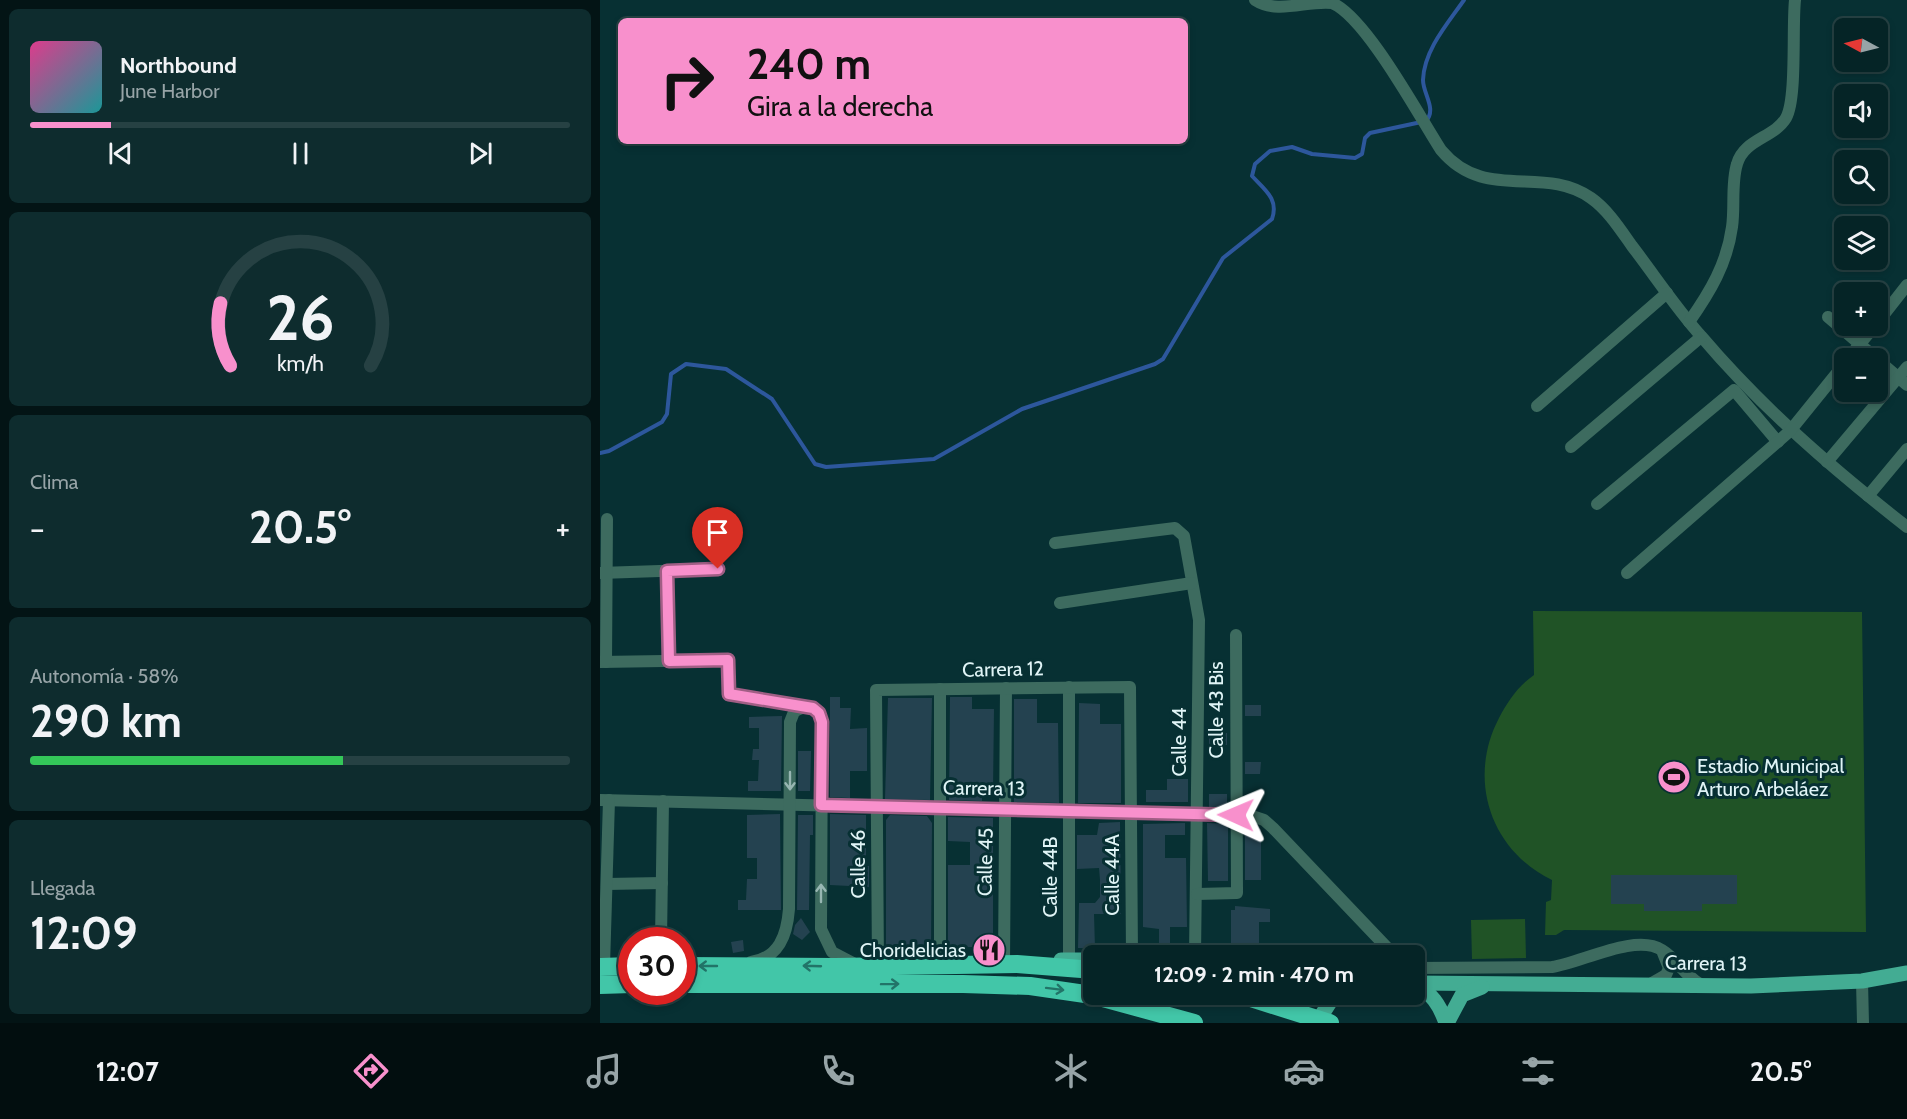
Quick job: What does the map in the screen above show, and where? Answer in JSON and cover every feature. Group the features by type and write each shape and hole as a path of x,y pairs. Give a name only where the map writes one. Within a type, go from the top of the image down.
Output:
{"highway":[{"path":"696,966 873,967 1010,964 1083,969"},
{"path":"602,966 618,966"},
{"path":"600,985 618,984"},
{"path":"696,984 1030,986 1092,995 1194,1023"},
{"path":"1273,1005 1329,1023"}],"main road":[{"path":"1010,964 1083,960"},
{"name":"Carrera 13","path":"1425,984 1652,983 1751,986 1862,981 1907,973"},
{"name":"Carrera 13","path":"1446,1023 1462,995 1471,990 1504,982"},
{"path":"1425,991 1437,1002 1446,1023"},
{"path":"1321,1023 1329,1005"}],"street":[{"path":"1255,0 1266,6 1313,0 1330,3 1343,10 1366,36 1452,163 1467,174 1486,179 1571,187 1591,197 1608,213 1701,337 1790,431 1907,527"},
{"path":"1689,322 1722,268 1727,255 1732,227 1736,165 1741,154 1749,144 1785,119 1789,109 1792,96 1795,0"},
{"path":"1888,309 1907,285"},
{"path":"1537,406 1667,293"},
{"path":"1828,317 1865,348"},
{"path":"1857,348 1867,336"},
{"path":"1571,447 1701,337"},
{"path":"1827,462 1903,381 1907,367"},
{"path":"1888,368 1903,381"},
{"path":"1627,573 1790,431 1834,377"},
{"path":"1597,504 1734,390 1778,442"},
{"path":"1868,496 1907,449"},
{"path":"607,519 603,662 728,660 729,694 806,706 819,713 822,722 821,929 832,952 841,958 873,967"},
{"name":"Calle 44","path":"1055,543 1174,528 1180,530 1184,536 1198,620 1195,945"},
{"path":"604,574 718,569"},
{"path":"667,571 669,661"},
{"path":"1060,603 1192,583"},
{"name":"Calle 43 Bis","path":"1197,894 1237,893 1236,635"},
{"name":"Calle 44B","path":"1069,687 1069,959"},
{"name":"Carrera 12","path":"876,690 1130,687"},
{"name":"Calle 44A","path":"1130,687 1132,945"},
{"name":"Calle 45","path":"1006,688 1005,810 1010,964"},
{"path":"940,689 940,965"},
{"name":"Calle 46","path":"873,967 877,806 876,690"},
{"path":"733,965 756,961 768,956 786,936 789,909 790,722 794,712 806,706"},
{"path":"602,966 607,884 605,800"},
{"name":"Carrera 13","path":"605,800 1131,812 1236,815 1258,818 1273,828 1385,945"},
{"path":"661,927 663,801"},
{"path":"607,884 662,884"},
{"path":"1425,968 1552,967 1569,964 1624,946 1650,945 1661,949 1683,972 1700,984"},
{"path":"1652,983 1666,975 1669,968 1661,949"},
{"path":"1862,981 1863,1023"}],"green space":[{"name":"Estadio Municipal Arturo Arbeláez","path":"1533,611 1862,612 1866,932 1564,930 1556,935 1545,935 1546,902 1551,900 1552,880 1531,867 1513,851 1490,811 1485,788 1485,765 1490,741 1499,718 1514,694 1534,675"},
{"path":"1525,919 1526,958 1472,959 1471,920"}],"building":[{"path":"830,697 840,697 840,708 851,708 850,729 867,728 867,771 850,771 850,798 830,797"},
{"path":"950,697 972,697 972,709 994,709 993,791 982,791 982,801 949,800"},
{"path":"888,698 932,698 930,800 885,799"},
{"path":"1014,699 1037,699 1037,723 1058,723 1059,803 1014,802"},
{"path":"1079,703 1100,704 1100,724 1121,724 1121,803 1078,803"},
{"path":"1245,705 1261,705 1261,716 1245,716"},
{"path":"782,716 781,791 748,791 748,781 758,781 759,760 752,760 753,749 759,749 759,728 749,728 749,717"},
{"path":"1209,733 1227,733 1227,745 1209,745"},
{"path":"798,751 811,751 810,791 798,791"},
{"path":"1245,762 1261,762 1260,774 1245,774"},
{"path":"1167,779 1188,779 1188,802 1146,802 1146,790 1167,790"},
{"path":"1209,794 1227,794 1227,807 1209,807"},
{"path":"780,814 781,910 738,910 738,900 746,900 747,879 757,879 757,858 747,858 747,815"},
{"path":"830,814 866,815 866,866 869,866 869,887 830,885"},
{"path":"798,815 813,815 813,835 810,835 809,910 797,910"},
{"path":"890,815 927,816 932,823 931,948 886,947 886,820"},
{"path":"948,817 993,818 993,947 948,947 948,865 970,865 970,842 948,841"},
{"path":"1120,822 1121,914 1094,914 1095,945 1083,945 1083,948 1078,948 1079,903 1095,903 1100,897 1100,880 1099,868 1077,869 1077,835 1097,835 1099,823"},
{"path":"1185,823 1185,835 1165,835 1165,858 1186,858 1187,927 1170,927 1170,945 1159,945 1159,929 1143,927 1143,824"},
{"path":"1207,823 1228,824 1228,881 1208,881"},
{"path":"1245,824 1261,829 1261,880 1245,880"},
{"path":"1611,875 1737,875 1737,904 1702,904 1702,911 1644,911 1644,904 1611,904"},
{"path":"1235,906 1270,909 1270,922 1259,922 1259,943 1231,943 1231,910 1235,910"},
{"path":"801,918 810,932 802,940 793,934 795,925"},
{"path":"743,940 744,951 733,953 731,942"}],"waterway":[{"path":"600,453 609,451 662,422 667,414 671,374 686,364 726,369 772,399 815,464 826,467 934,459 1022,409 1155,364 1163,359 1223,258 1272,219 1274,206 1270,195 1252,176 1255,164 1270,151 1292,147 1312,154 1355,158 1362,154 1365,138 1370,133 1426,121 1430,106 1423,80 1424,69 1438,37 1464,0"}],"place":[{"name":"Estadio Municipal Arturo Arbeláez","path":"1674,777"},
{"name":"Choridelicias","path":"989,950"}],"route":[{"path":"718,569 667,571 669,661 728,660 729,694 813,708 819,713 822,722 821,805 1236,815"}]}
